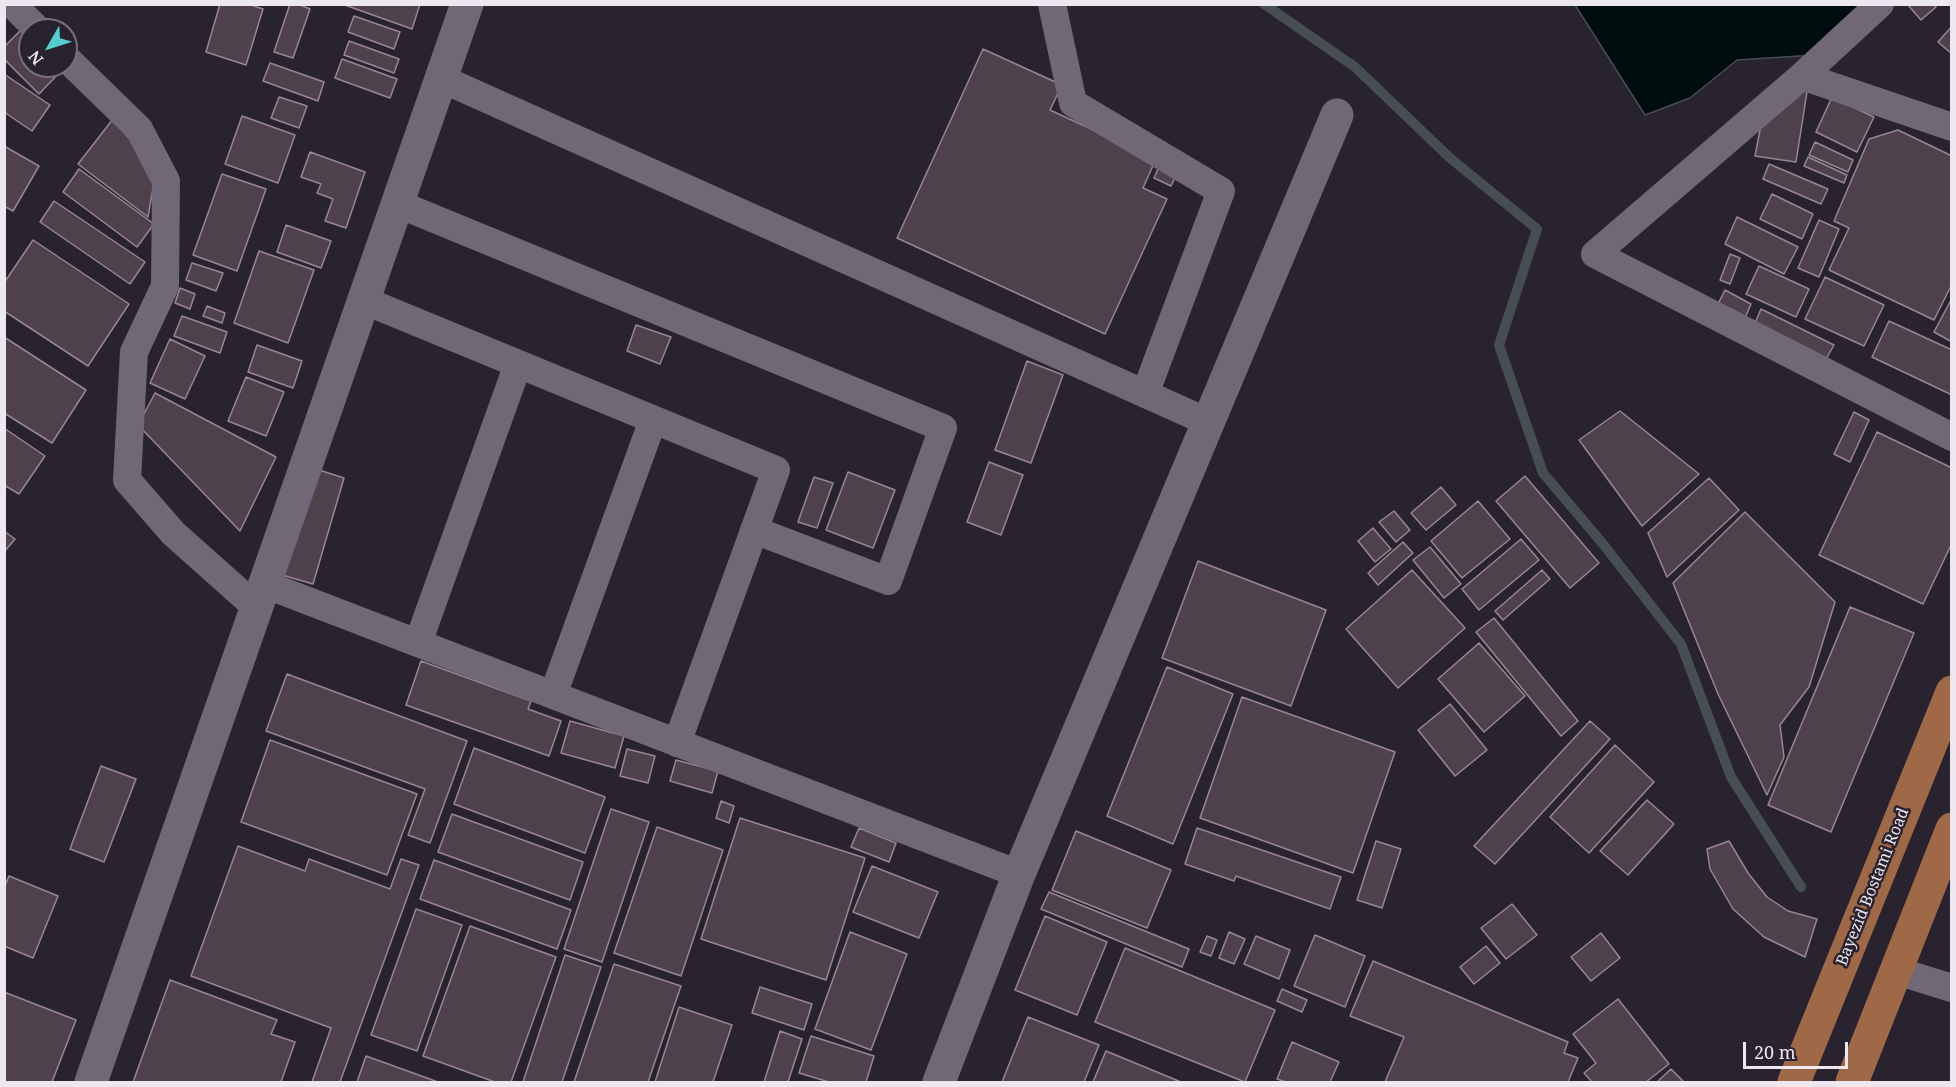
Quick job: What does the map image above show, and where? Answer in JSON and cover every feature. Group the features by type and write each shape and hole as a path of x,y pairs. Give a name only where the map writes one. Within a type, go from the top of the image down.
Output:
{"main road":[{"name":"Bayezid Bostami Road","path":"1794,1083 1952,692"},
{"path":"1852,1083 1952,830"}],"street":[{"path":"12,4 26,18"},
{"path":"91,1083 467,4"},
{"path":"1052,4 1073,103 1221,191 1145,394"},
{"path":"1880,4 1802,76 1594,254 1952,437"},
{"path":"78,70 139,129 166,181 165,286 134,352 127,480 173,533 260,596 418,643 1019,874"},
{"path":"1802,76 1952,127"},
{"path":"440,78 1208,422"},
{"path":"939,1083 1019,874 1337,115"},
{"path":"396,203 943,428 888,581 754,530"},
{"path":"363,300 776,470 677,743"},
{"path":"418,643 518,364"},
{"path":"553,695 653,420"},
{"path":"1897,971 1952,988"}],"shaded area":[{"path":"1575,5 1866,5 1815,55 1737,60 1690,98 1645,115"}],"building":[{"path":"220,4 248,4 263,9 246,65 206,52"},
{"path":"290,4 298,4 310,9 293,58 274,52"},
{"path":"342,4 420,4 412,29"},
{"path":"1907,4 1934,4 1936,7 1921,20"},
{"path":"354,16 400,32 394,49 348,32"},
{"path":"1952,26 1952,54 1938,42"},
{"path":"18,33 18,73 4,59 4,47"},
{"path":"349,41 399,59 394,73 344,55"},
{"path":"983,49 1062,85 1050,110 1156,159 1143,188 1167,199 1105,334 897,238"},
{"path":"342,59 397,79 390,98 335,78"},
{"path":"270,63 324,82 318,101 263,81"},
{"path":"4,74 50,105 32,131 4,112"},
{"path":"23,78 54,78 39,94"},
{"path":"1791,88 1807,92 1796,162 1755,156 1764,109"},
{"path":"279,97 307,106 299,128 271,118"},
{"path":"1832,97 1874,117 1857,152 1816,132"},
{"path":"242,116 295,135 278,183 225,164"},
{"path":"113,119 156,171 148,217 78,164"},
{"path":"1898,130 1952,156 1952,284 1934,320 1829,270 1849,228 1834,221 1869,139"},
{"path":"1815,142 1853,160 1848,172 1809,155"},
{"path":"4,146 39,166 13,211 4,206"},
{"path":"310,152 365,172 346,228 325,221 333,199 317,193 321,184 301,177"},
{"path":"1808,157 1847,175 1844,183 1804,166"},
{"path":"1161,162 1178,171 1171,186 1154,178"},
{"path":"1769,164 1828,189 1821,204 1763,179"},
{"path":"79,169 154,224 137,247 63,192"},
{"path":"222,174 266,189 237,271 193,255"},
{"path":"1772,194 1813,214 1802,239 1760,219"},
{"path":"54,201 145,262 130,284 40,222"},
{"path":"1737,217 1798,247 1784,274 1725,244"},
{"path":"1819,220 1839,229 1819,277 1798,268"},
{"path":"286,225 331,241 321,268 277,252"},
{"path":"33,240 129,304 88,366 4,311 4,283"},
{"path":"259,251 314,270 288,343 234,323"},
{"path":"1730,254 1740,258 1730,284 1720,280"},
{"path":"192,263 223,273 216,291 186,280"},
{"path":"1759,266 1809,289 1796,317 1746,294"},
{"path":"1825,277 1884,305 1864,346 1805,319"},
{"path":"180,288 195,294 190,309 175,303"},
{"path":"1725,290 1751,304 1745,318 1718,304"},
{"path":"1952,298 1952,342 1934,332"},
{"path":"207,306 225,313 222,323 203,316"},
{"path":"1761,309 1834,345 1826,359 1755,323"},
{"path":"182,316 227,332 220,353 174,336"},
{"path":"1889,321 1952,350 1952,395 1872,357"},
{"path":"636,325 671,337 660,364 627,351"},
{"path":"4,337 86,390 52,443 4,413"},
{"path":"170,339 205,356 185,399 150,383"},
{"path":"257,345 302,361 293,388 248,372"},
{"path":"1027,361 1063,375 1031,463 995,450"},
{"path":"246,377 284,392 266,436 228,421"},
{"path":"155,393 276,457 240,531 138,425"},
{"path":"1620,411 1699,474 1642,526 1579,440"},
{"path":"1854,412 1869,420 1850,462 1834,454"},
{"path":"4,428 45,456 19,494 4,485"},
{"path":"1877,432 1952,468 1952,543 1923,604 1819,555"},
{"path":"989,462 1023,475 1001,535 967,522"},
{"path":"313,468 344,478 313,584 282,575"},
{"path":"848,472 895,490 873,548 826,530"},
{"path":"1525,476 1599,563 1570,588 1496,501"},
{"path":"814,477 833,483 817,528 798,522"},
{"path":"1709,478 1739,510 1667,577 1648,533"},
{"path":"1441,487 1456,505 1426,530 1411,513"},
{"path":"1478,501 1510,539 1462,578 1431,541"},
{"path":"1394,511 1410,530 1396,542 1379,522"},
{"path":"1745,512 1835,602 1809,687 1780,725 1784,757 1767,795 1718,694 1673,583"},
{"path":"1373,528 1391,549 1375,562 1358,541"},
{"path":"4,531 15,539 4,552"},
{"path":"1521,539 1539,560 1479,610 1462,589"},
{"path":"1403,542 1413,553 1378,585 1368,573"},
{"path":"1430,547 1461,584 1444,598 1413,560"},
{"path":"1198,561 1326,610 1291,706 1162,658"},
{"path":"1412,570 1465,628 1398,688 1346,629"},
{"path":"1542,570 1550,579 1503,620 1495,611"},
{"path":"1850,607 1914,633 1831,832 1768,805"},
{"path":"1494,618 1578,721 1561,736 1476,632"},
{"path":"1479,643 1525,696 1484,732 1438,679"},
{"path":"421,661 531,701 528,709 561,721 549,756 406,705"},
{"path":"1167,667 1233,694 1173,844 1107,816"},
{"path":"287,674 467,741 430,843 408,835 425,789 266,731"},
{"path":"1242,697 1395,752 1353,873 1200,818"},
{"path":"1450,704 1487,750 1455,776 1418,730"},
{"path":"570,721 624,736 615,768 561,753"},
{"path":"1590,721 1610,739 1495,864 1474,846"},
{"path":"270,740 417,794 387,875 241,822"},
{"path":"1615,745 1654,782 1589,853 1550,817"},
{"path":"474,748 605,797 585,853 454,804"},
{"path":"627,749 655,756 648,783 620,776"},
{"path":"676,760 718,771 712,793 670,781"},
{"path":"101,766 136,779 104,862 70,849"},
{"path":"1647,800 1674,824 1628,875 1600,851"},
{"path":"721,801 734,806 729,823 716,818"},
{"path":"611,809 649,822 602,962 564,949"},
{"path":"452,814 583,862 570,900 438,852"},
{"path":"740,818 865,858 826,980 701,939"},
{"path":"657,827 723,850 681,976 614,953"},
{"path":"859,828 896,843 889,862 851,847"},
{"path":"1197,828 1341,877 1330,909 1236,876 1234,881 1185,864"},
{"path":"1076,831 1171,870 1147,928 1052,890"},
{"path":"1376,841 1401,849 1382,908 1357,900"},
{"path":"1729,841 1748,873 1767,897 1788,911 1817,919 1805,957 1764,937 1733,909 1710,869 1707,849"},
{"path":"238,846 305,871 309,859 390,889 401,859 419,865 340,1082 312,1082 331,1028 191,976"},
{"path":"434,860 571,910 557,949 420,899"},
{"path":"872,866 938,892 919,938 853,912"},
{"path":"9,876 58,896 33,958 4,946 4,888"},
{"path":"1049,892 1189,949 1182,967 1041,909"},
{"path":"1512,904 1537,935 1506,959 1481,928"},
{"path":"416,909 462,925 417,1051 371,1035"},
{"path":"1045,916 1107,942 1077,1015 1015,990"},
{"path":"470,926 556,957 511,1082 495,1082 423,1056"},
{"path":"850,932 907,954 871,1050 815,1029"},
{"path":"1229,932 1245,939 1234,964 1219,958"},
{"path":"1601,933 1620,958 1591,981 1571,957"},
{"path":"1315,935 1365,956 1345,1007 1294,986"},
{"path":"1207,936 1217,940 1211,956 1200,952"},
{"path":"1256,936 1290,950 1279,979 1244,964"},
{"path":"1486,946 1500,963 1474,984 1460,967"},
{"path":"1125,948 1275,1010 1245,1082 1095,1022"},
{"path":"565,955 601,967 562,1082 523,1082"},
{"path":"1373,961 1568,1042 1564,1053 1578,1058 1568,1082 1385,1082 1404,1037 1350,1016"},
{"path":"614,964 681,986 648,1082 574,1082"},
{"path":"170,980 277,1020 271,1034 295,1042 281,1082 133,1082"},
{"path":"760,987 812,1004 804,1030 752,1013"},
{"path":"1282,989 1307,1000 1302,1012 1277,1001"},
{"path":"4,992 76,1020 52,1082 4,1082"},
{"path":"1618,999 1669,1064 1646,1082 1592,1082 1584,1073 1596,1063 1573,1034"},
{"path":"679,1007 732,1025 713,1082 655,1082"},
{"path":"1028,1017 1099,1045 1084,1082 1002,1082"},
{"path":"780,1031 802,1039 788,1082 764,1082"},
{"path":"811,1036 874,1056 866,1082 829,1082 799,1073"},
{"path":"1292,1042 1339,1062 1330,1082 1286,1082 1277,1079"},
{"path":"1106,1051 1181,1082 1093,1082"},
{"path":"366,1056 438,1082 357,1082"},
{"path":"1671,1069 1684,1082 1657,1082"}],"waterway":[{"path":"1264,4 1355,67 1450,158 1537,229 1499,345 1543,473 1603,544 1681,644 1731,777 1801,887"}]}
